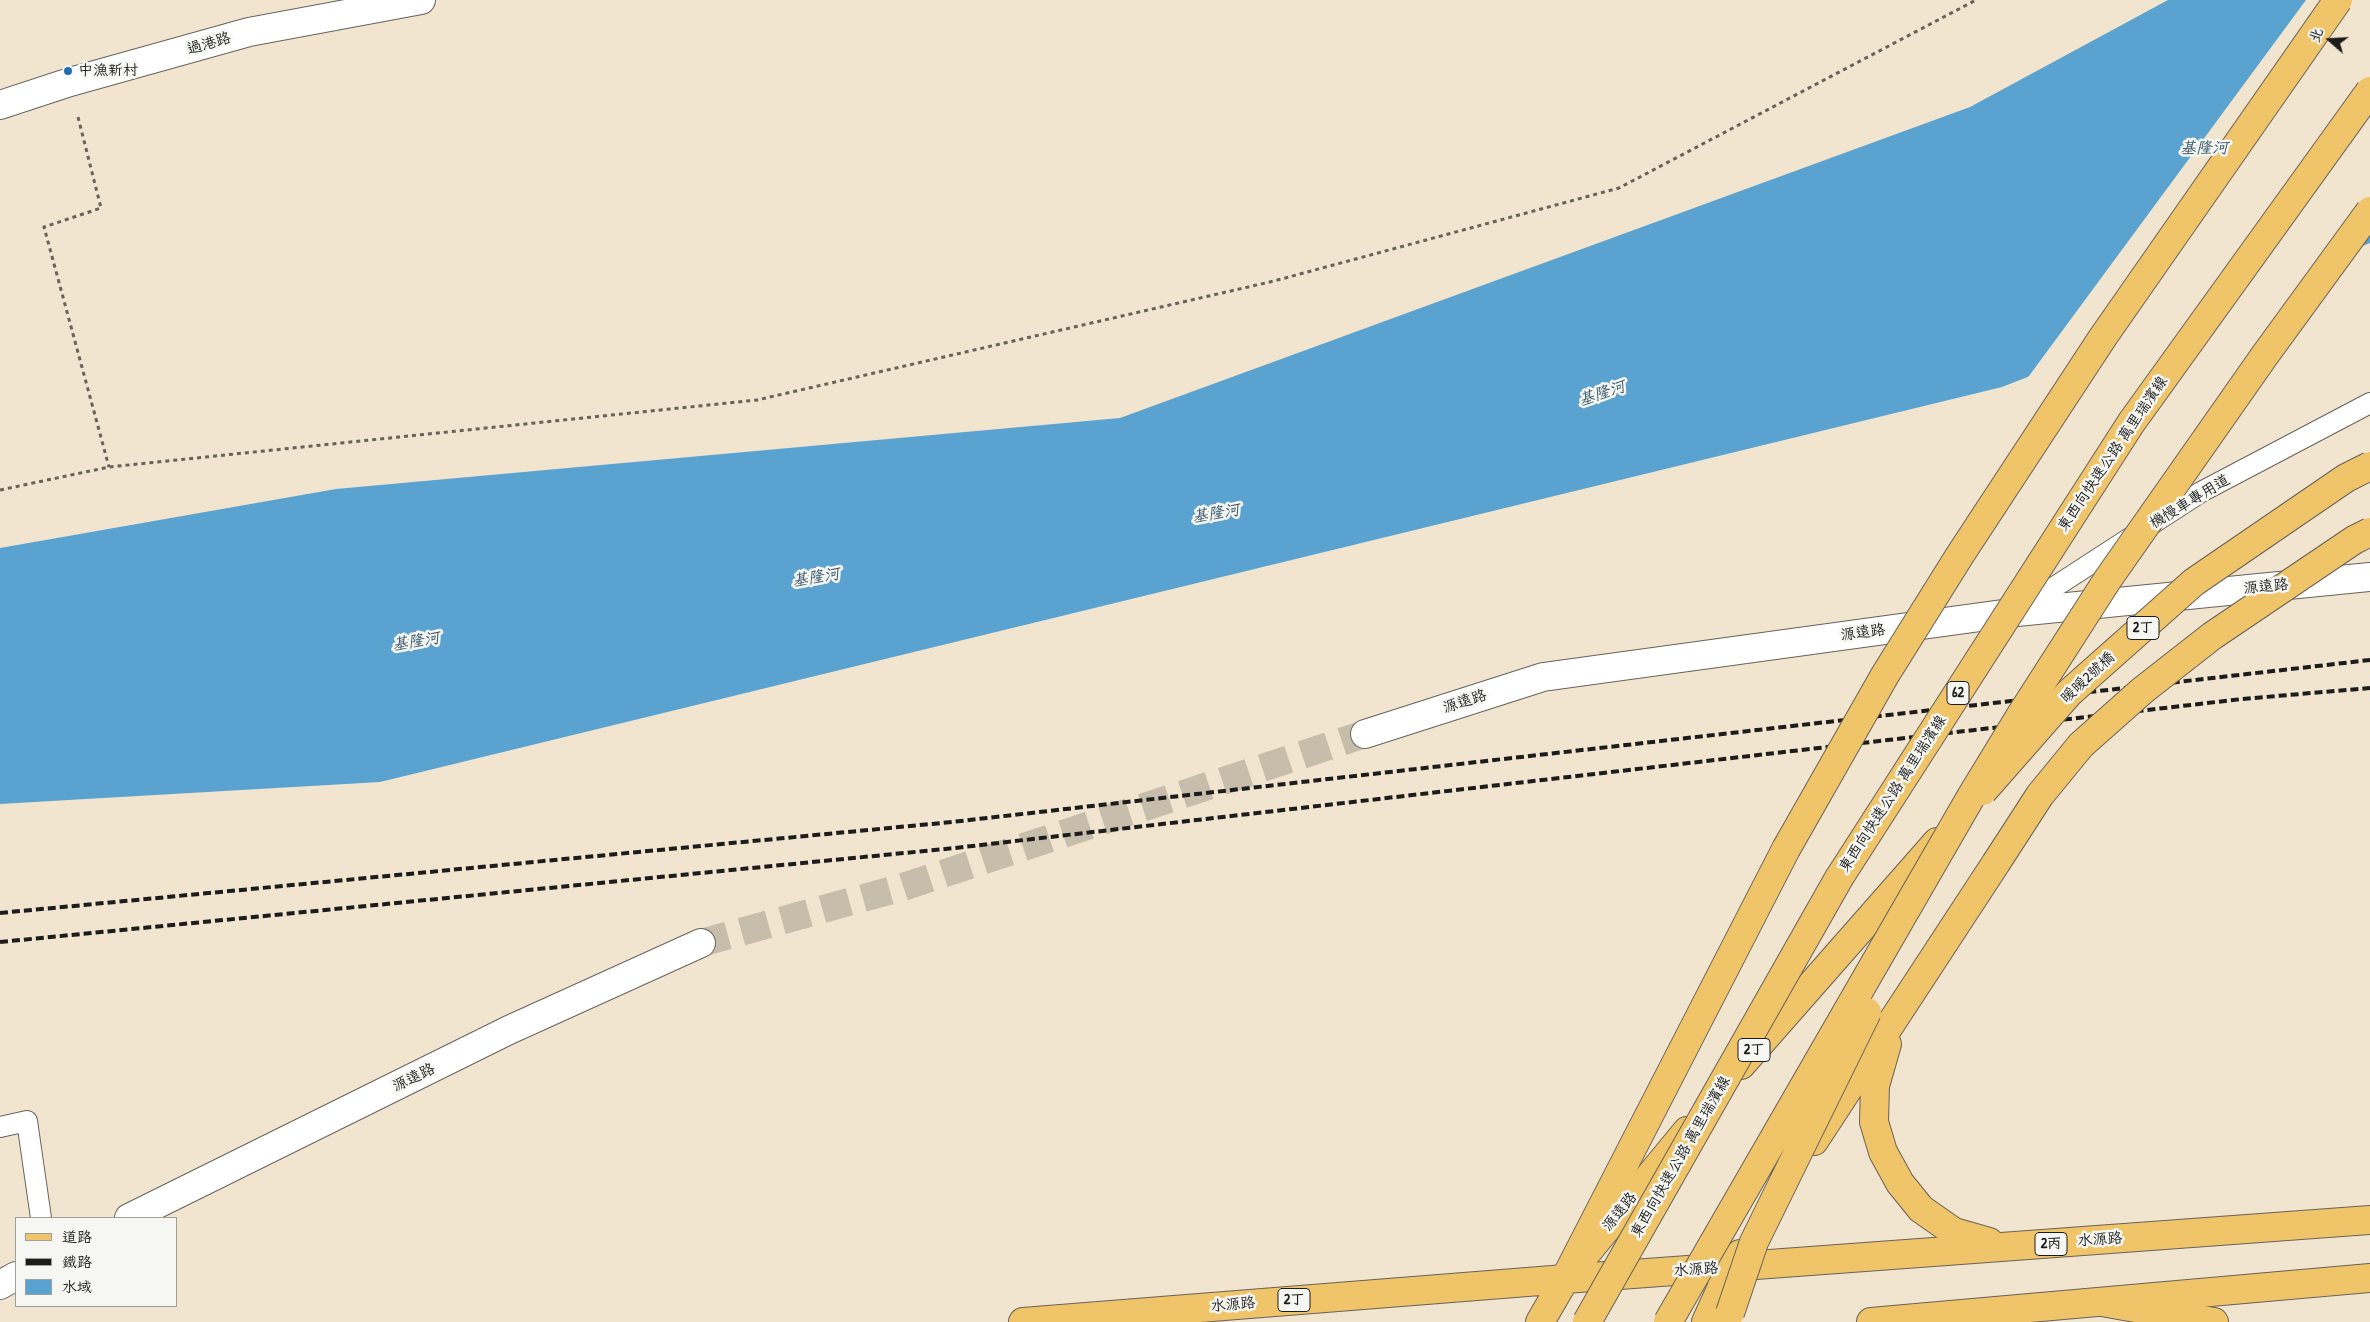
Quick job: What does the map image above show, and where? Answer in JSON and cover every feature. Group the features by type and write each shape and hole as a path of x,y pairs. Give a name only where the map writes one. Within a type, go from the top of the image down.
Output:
{"main road":[{"path":"1540,1322 1565,1279 1786,849 1884,675 2103,337 2338,0"},
{"name":"東西向快速公路 萬里瑞濱線","path":"1587,1322 1839,878 2131,424 2370,92"},
{"path":"1668,1322 1972,795 2022,712 2108,579 2265,355 2370,211"},
{"name":"暖暖2號橋","path":"1950,828 2069,694 2194,582 2346,478 2370,466"},
{"path":"1706,1322 1731,1267 2040,795 2081,746 2143,690 2212,636 2354,540 2370,532"},
{"path":"1728,1322 1754,1242 1972,795"},
{"name":"源遠路","path":"1565,1279 1766,1036 1950,828"},
{"path":"1911,992 1885,1050 1875,1086 1874,1122 1883,1152 1900,1184 1921,1209 1954,1232 1986,1242 2024,1246"},
{"name":"水源路","path":"1022,1322 1565,1279 2370,1220"},
{"path":"1871,1322 2370,1278"},
{"path":"2102,1302 2214,1322"}],"street":[{"name":"過港路","path":"0,105 70,82 249,32 422,0"},
{"name":"源遠路","path":"1365,734 1542,677 2017,612 2370,577"},
{"name":"源遠路","path":"131,1217 510,1030 701,943"},
{"path":"0,1285 15,1277"}],"lane":[{"name":"機慢車專用道","path":"2017,612 2201,492 2370,403"},
{"path":"0,1127 27,1121 41,1217"}],"path":[{"path":"0,490 109,467 757,400 1274,281 1619,188 1976,0"},
{"path":"70,82 101,208 44,227 109,467"}],"water":[{"name":"基隆河","path":"2168,0 2370,0 2370,243 2002,387 380,782 0,804 0,548 336,489 1120,418 1970,107"}],"pier":[{"path":"2306,0 2370,0 2370,235 2358,251 2026,380"}],"tunnel":[{"path":"701,943 903,887 1365,734"}],"railway":[{"path":"0,913 952,822 2370,660"},
{"path":"0,942 955,848 2242,699 2370,688"}],"place":[{"name":"中漁新村","path":"68,71"}]}
